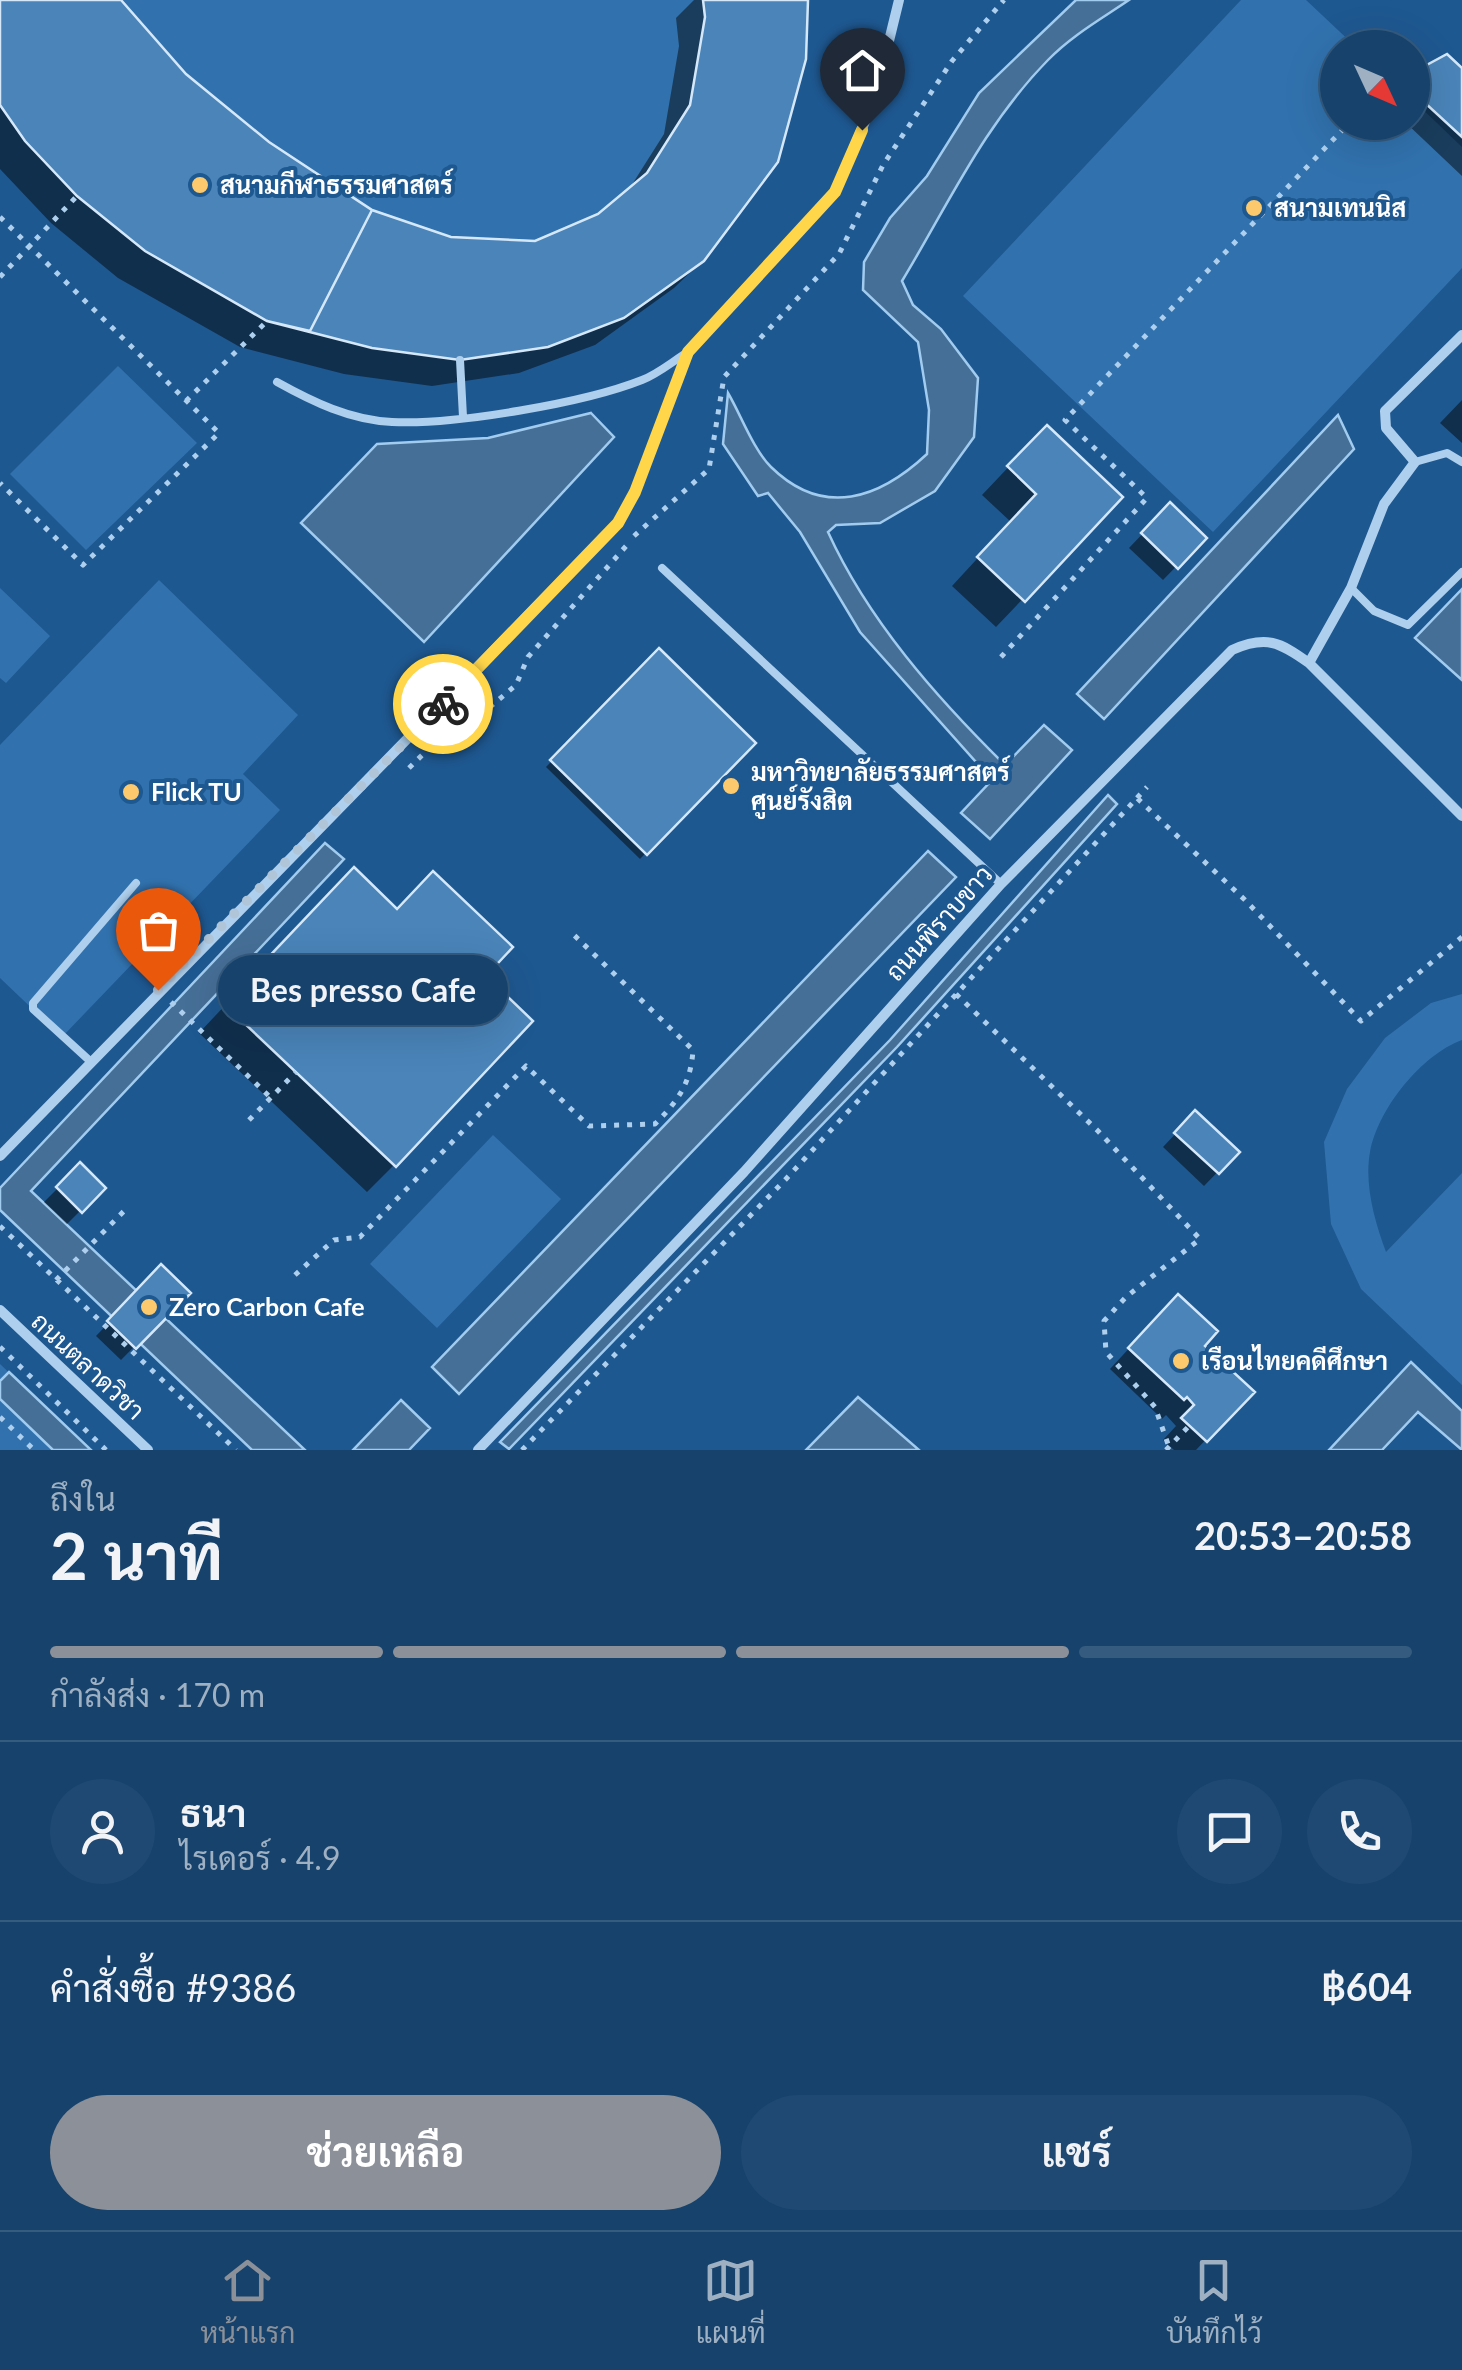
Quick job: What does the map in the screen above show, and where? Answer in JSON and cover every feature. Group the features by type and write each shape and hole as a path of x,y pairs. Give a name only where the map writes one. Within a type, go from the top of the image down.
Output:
{"street":[{"path":"0,1156 618,523 635,492 688,352 835,192 875,98 899,0"},
{"path":"1308,663 1351,588 1384,504 1416,462 1386,428 1385,411 1462,335"},
{"name":"ถนนพิราบขาว","path":"478,1450 744,1172 1001,884 1232,650 1256,640 1286,646 1308,663 1462,816"},
{"name":"ถนนตลาดวิชา","path":"0,1310 148,1450"}],"lane":[{"path":"278,382 322,407 392,422 463,417 500,414 644,380 688,352"},
{"path":"460,360 463,417"},
{"path":"1416,462 1447,452 1462,462"},
{"path":"662,568 1001,884"},
{"path":"1351,588 1374,611 1408,625 1462,572"},
{"path":"90,1061 32,1006 136,883"}],"path":[{"path":"407,770 467,711 490,706 516,685 528,656 633,538 708,469 724,377 839,254 882,164 952,61 1004,0"},
{"path":"1001,657 1148,498 1065,420 1333,140"},
{"path":"0,277 77,196"},
{"path":"0,217 218,433 83,566 0,483"},
{"path":"186,401 267,320"},
{"path":"522,1450 786,1180 1146,788"},
{"path":"1138,798 1246,900 1361,1021 1462,938"},
{"path":"295,1275 334,1240 360,1237 526,1066 589,1126 654,1124 680,1100 692,1070 693,1050 574,935"},
{"path":"956,994 1098,1131 1200,1239 1126,1297 1104,1321 1106,1352 1156,1407 1168,1448 1190,1426"},
{"path":"169,1000 271,1098"},
{"path":"248,1120 296,1072"},
{"path":"59,1277 124,1211"},
{"path":"0,1226 59,1277 236,1450"},
{"path":"0,1348 106,1450"},
{"path":"0,1417 34,1450"}],"shaded area":[{"path":"0,0 808,0 806,59 778,162 704,261 624,318 548,347 460,360 372,348 267,321 145,251 77,196"},
{"path":"1076,0 1129,0 1066,43 1025,85 968,166 902,281 913,305 941,329 978,378 974,437 935,491 880,523 836,525 828,532 883,626 954,712 1005,765 1044,725 1072,750 990,839 961,813 992,780 860,632 800,532 768,493 758,496 723,444 728,393 765,460 791,483 811,493 831,497 871,491 927,454 929,410 918,342 863,290 864,262 890,218 927,176 979,93"},
{"name":"สนามเทนนิส","path":"1241,0 1306,0 1338,30 1320,30 1320,140 1430,140 1430,116 1462,147 1462,268 1213,532 963,296"},
{"path":"118,366 197,443 86,550 10,474"},
{"path":"591,413 614,437 424,642 301,523 377,444 488,438"},
{"path":"1338,415 1354,449 1104,719 1077,694"},
{"name":"Flick TU","path":"159,580 298,715 243,774 280,810 62,1037 0,978 0,745"},
{"path":"0,588 50,636 6,683 0,678"},
{"path":"1462,589 1462,680 1415,638"},
{"path":"1108,795 1117,804 897,1047 509,1449 500,1442 890,1040"},
{"path":"325,843 344,859 31,1191 305,1450 252,1450 0,1210 0,1188"},
{"path":"928,851 956,877 459,1394 432,1367"},
{"path":"1462,994 1462,1040 1431,1058 1392,1102 1375,1135 1368,1177 1386,1252 1462,1173 1462,1385 1361,1289 1331,1224 1324,1142 1347,1089 1385,1038 1431,1003"},
{"path":"493,1135 561,1199 437,1328 370,1264"},
{"path":"1411,1362 1462,1411 1462,1450 1418,1412 1382,1450 1329,1450"},
{"path":"0,1364 90,1450 0,1450"},
{"path":"9,1372 91,1450 53,1450 0,1399 0,1381"},
{"path":"858,1397 919,1450 806,1450"},
{"path":"401,1400 430,1428 409,1450 353,1450"}],"building":[{"name":"สนามกีฬาธรรมศาสตร์","path":"0,0 121,0 186,74 269,142 372,210 451,237 535,241 598,214 647,173 690,105 705,17 703,0 808,0 806,59 778,162 704,261 624,318 548,347 460,360 372,348 267,321 145,251 77,196 25,141 0,105"},
{"path":"0,0 121,0 186,74 269,142 372,210 310,331 267,321 145,251 77,196 25,141 0,105"},
{"path":"1447,54 1462,68 1462,137 1430,108 1430,63"},
{"path":"1047,425 1123,497 1025,602 977,557 1036,494 1007,466"},
{"path":"1170,502 1207,538 1178,569 1141,533"},
{"path":"659,648 756,743 647,855 550,760"},
{"path":"354,867 397,909 433,871 513,947 486,976 533,1021 396,1167 224,1004"},
{"path":"1195,1110 1240,1152 1219,1174 1174,1133"},
{"path":"80,1162 106,1188 82,1213 56,1187"},
{"name":"Zero Carbon Cafe","path":"161,1264 191,1293 136,1349 107,1321"},
{"name":"เรือนไทยคดีศึกษา","path":"1178,1294 1218,1331 1205,1346 1255,1392 1207,1442 1181,1418 1194,1405 1128,1348"}],"way so far":[{"path":"158,990 443,704"}],"place":[{"name":"สนามกีฬาธรรมศาสตร์","path":"200,185"},
{"name":"สนามเทนนิส","path":"1254,208"},
{"name":"มหาวิทยาลัยธรรมศาสตร์ ศูนย์รังสิต","path":"731,786"},
{"name":"Flick TU","path":"131,792"},
{"name":"Bes presso Cafe","path":"158,990"},
{"name":"Zero Carbon Cafe","path":"149,1307"},
{"name":"เรือนไทยคดีศึกษา","path":"1181,1361"}],"route":[{"path":"443,704 618,523 635,492 688,352 835,192 862,130"}]}
